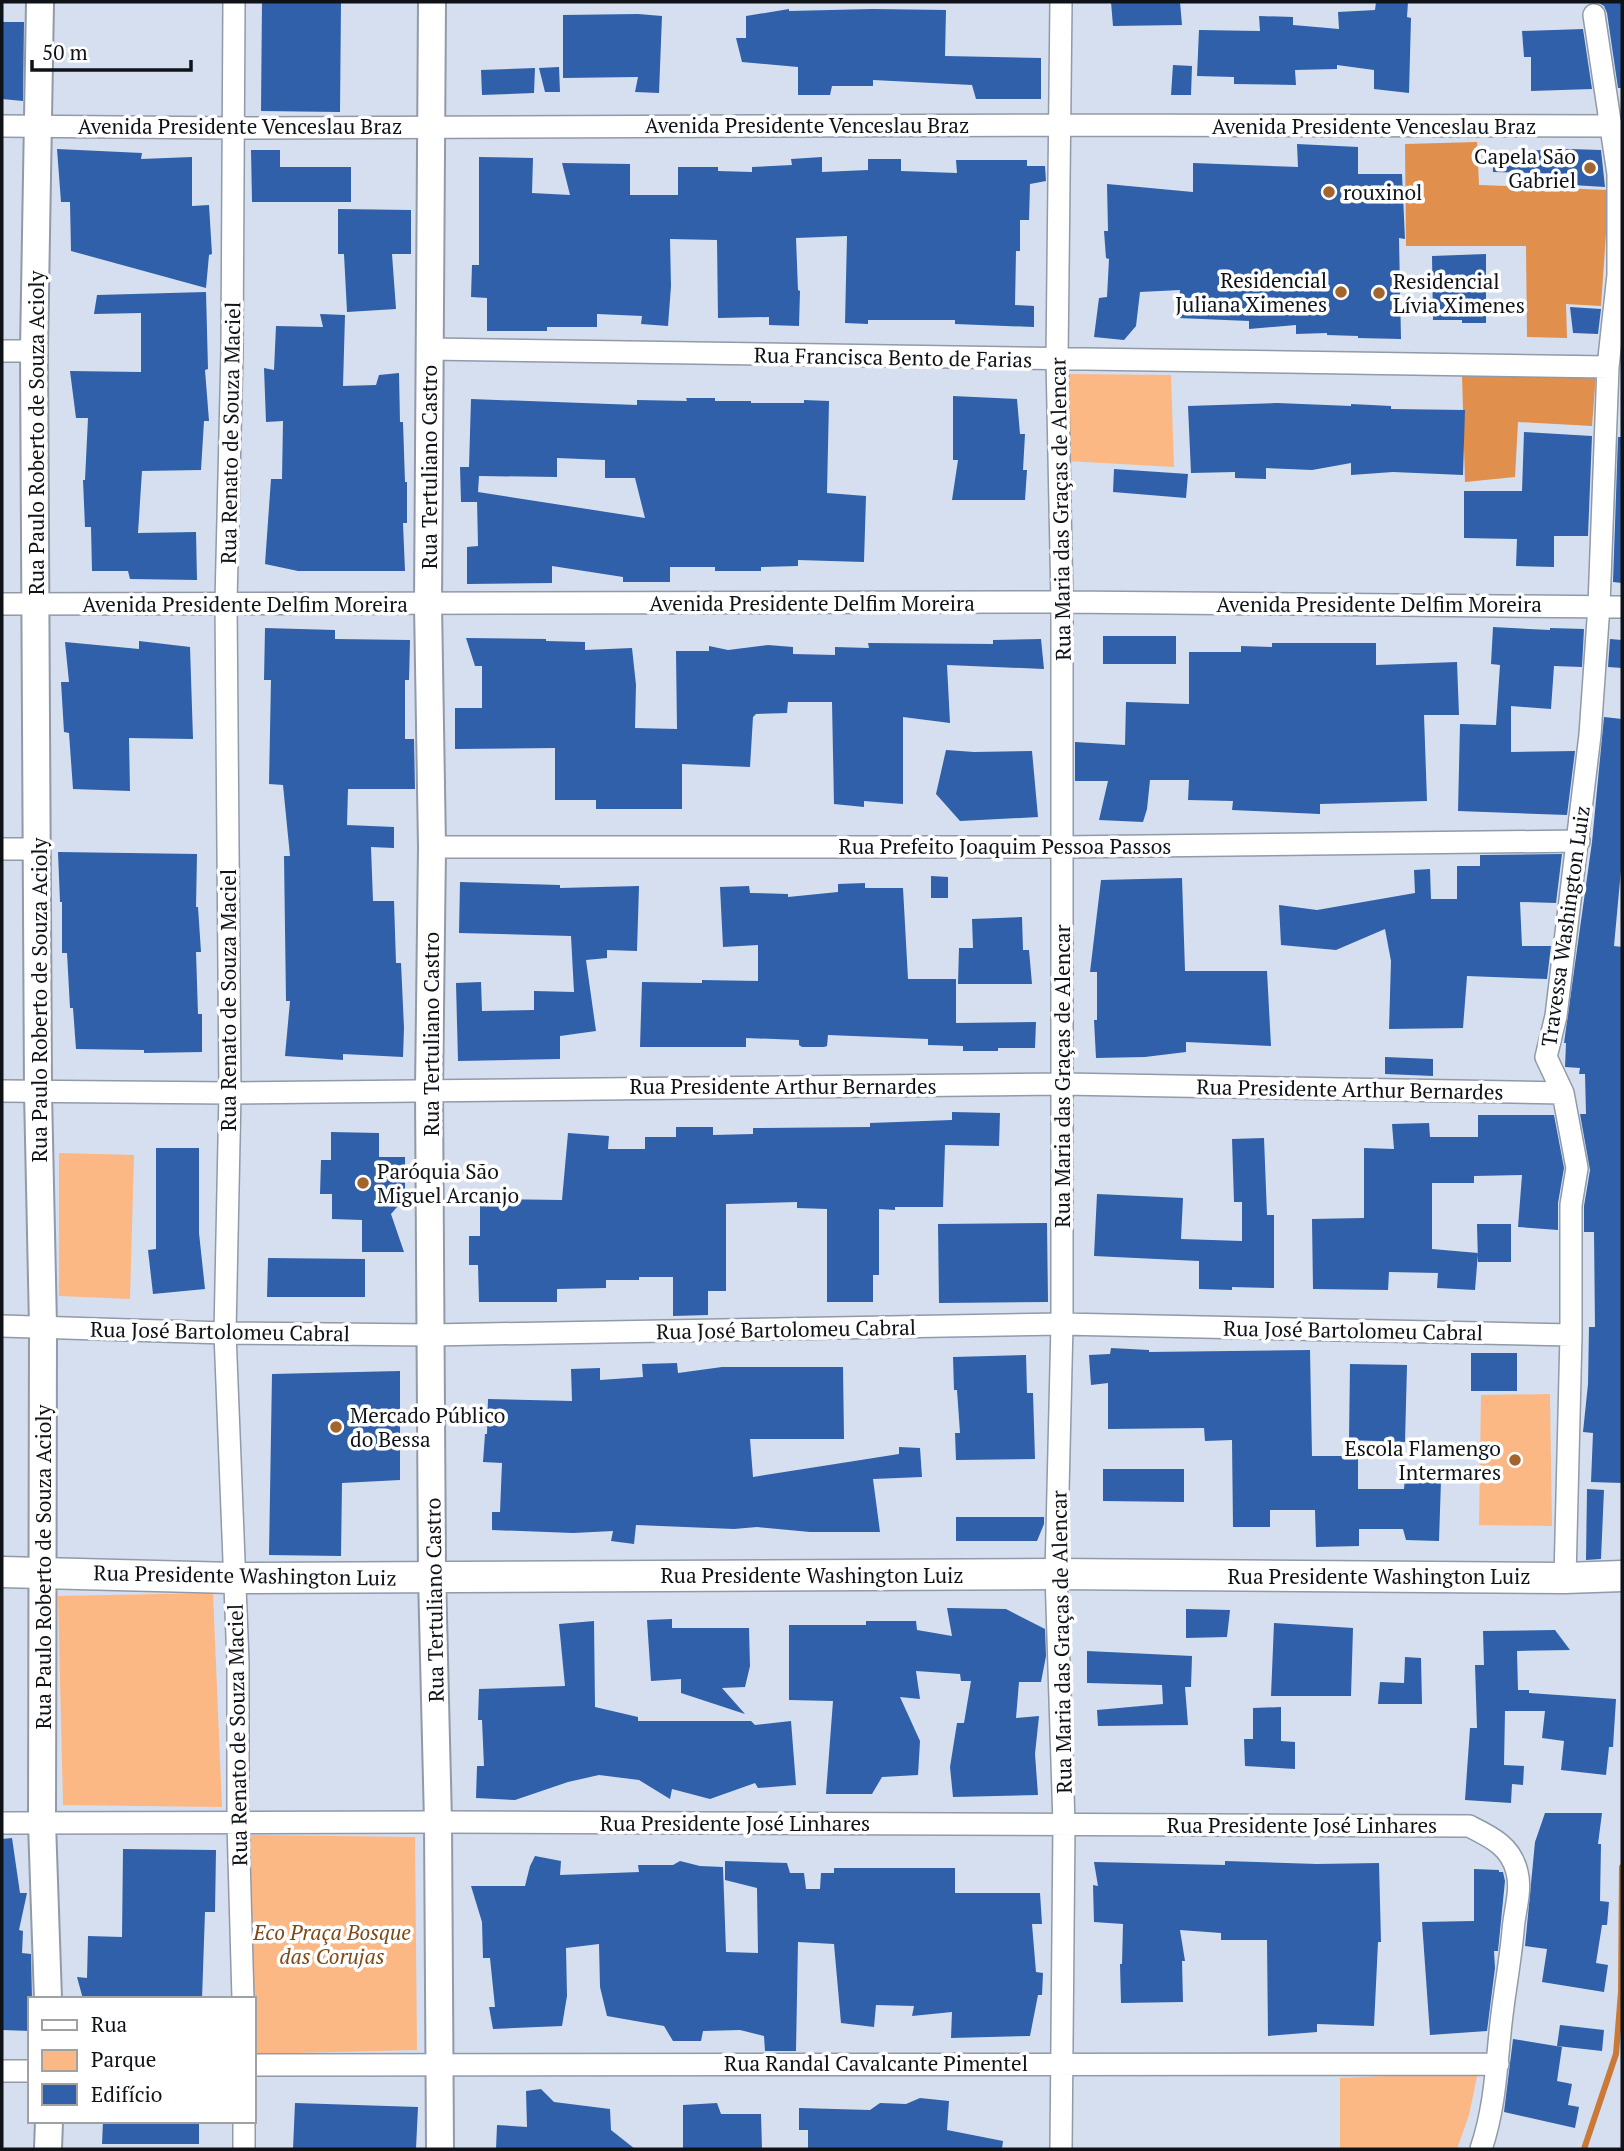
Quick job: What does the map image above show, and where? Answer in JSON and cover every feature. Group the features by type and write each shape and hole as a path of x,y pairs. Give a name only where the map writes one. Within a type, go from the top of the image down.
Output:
{"main road":[{"name":"Rua Presidente Washington Luiz","path":"2,1572 233,1578 1056,1574 1565,1578 1622,1576"}],"street":[{"name":"Rua Paulo Roberto de Souza Acioly","path":"40,2 34,351 38,1092 43,1326 42,1823 48,1997"},
{"name":"Rua Renato de Souza Maciel","path":"234,2 235,128 226,602 230,1093 225,1333 237,1662 243,1997"},
{"name":"Rua Tertuliano Castro","path":"432,2 428,604 432,847 429,1090 440,2149"},
{"name":"Rua Maria das Graças de Alencar","path":"1061,2 1058,359 1062,602 1063,1084 1062,1324 1056,1574 1064,1824 1061,2149"},
{"name":"Travessa Washington Luiz","path":"1565,1578 1572,1205 1577,1168 1563,1093 1546,1057 1556,1016 1590,735 1599,605 1608,367 1618,275 1618,174 1594,15"},
{"name":"Avenida Presidente Venceslau Braz","path":"2,126 1612,126"},
{"name":"Rua Francisca Bento de Farias","path":"430,349 1608,367"},
{"path":"2,351 34,351"},
{"name":"Avenida Presidente Delfim Moreira","path":"2,604 1062,602 1622,607"},
{"name":"Rua Prefeito Joaquim Pessoa Passos","path":"432,847 1062,847 1578,841"},
{"path":"2,849 37,849"},
{"name":"Rua Presidente Arthur Bernardes","path":"2,1091 230,1093 1063,1084 1563,1093"},
{"name":"Rua José Bartolomeu Cabral","path":"2,1326 225,1333 431,1335 1062,1324 1571,1335"},
{"name":"Rua Presidente José Linhares","path":"2,1823 1469,1826 1497,1840 1510,1854 1518,1874 1498,2064"},
{"path":"1481,2149 1489,2125 1498,2064"},
{"name":"Rua Randal Cavalcante Pimentel","path":"256,2065 1498,2064"},
{"path":"2,2071 28,2071"},
{"path":"48,2149 49,2123"},
{"path":"244,2123 244,2149"}],"green space":[{"path":"1066,374 1171,375 1174,467 1067,461"},
{"path":"59,1153 134,1155 130,1299 59,1296"},
{"name":"Escola Flamengo Intermares","path":"1550,1394 1552,1526 1479,1525 1481,1395"},
{"path":"213,1593 222,1807 63,1805 58,1596"},
{"name":"Eco Praça Bosque das Corujas","path":"247,1835 415,1837 417,2050 256,2054 256,1997 249,1997"},
{"path":"1478,2072 1469,2115 1457,2149 1340,2149 1340,2078"}],"shaded area":[{"path":"1477,142 1479,185 1609,190 1601,306 1566,304 1567,338 1527,337 1526,246 1406,246 1405,144"},
{"path":"1596,373 1592,426 1518,422 1515,477 1465,482 1462,375"}],"building":[{"path":"262,2 341,2 340,112 261,111"},
{"path":"1111,2 1180,2 1182,25 1113,26"},
{"path":"1376,2 1408,2 1407,17 1411,18 1409,93 1374,89 1374,70 1337,65 1337,69 1295,70 1296,85 1234,84 1234,77 1197,76 1199,30 1260,31 1259,16 1293,17 1293,25 1339,29 1338,12 1375,10"},
{"path":"1597,2 1622,2 1622,88 1618,88 1607,13 1604,6"},
{"path":"789,9 946,10 945,56 1041,58 1041,99 976,99 972,85 873,80 873,86 832,86 830,95 798,95 798,67 742,62 736,38 746,38 746,16"},
{"path":"563,15 662,16 659,93 635,92 638,77 563,78"},
{"path":"2,22 24,22 23,101 2,99"},
{"path":"1583,29 1592,89 1531,91 1531,57 1524,57 1522,31"},
{"path":"1173,65 1192,66 1191,95 1171,95"},
{"path":"559,67 560,92 545,92 539,68"},
{"path":"535,68 534,93 482,95 481,70"},
{"path":"1297,144 1358,147 1358,174 1402,174 1405,239 1399,238 1401,339 1358,338 1327,333 1296,334 1296,325 1249,329 1249,321 1178,318 1180,290 1140,292 1136,326 1124,340 1094,337 1099,298 1107,297 1109,259 1106,258 1104,231 1108,231 1107,184 1193,192 1193,163 1298,167"},
{"path":"57,149 142,153 141,159 192,157 192,206 209,205 212,254 209,255 206,288 71,251 70,202 61,202"},
{"path":"251,150 280,150 280,167 351,167 351,202 252,202"},
{"path":"1601,150 1605,187 1572,185 1571,174 1493,172 1492,152"},
{"path":"479,157 533,158 532,193 570,195 562,163 630,164 630,195 678,195 678,167 718,167 718,171 752,172 752,167 792,165 791,159 822,157 822,172 868,170 868,159 901,159 901,171 957,173 956,160 1027,160 1027,166 1045,166 1046,181 1030,184 1029,220 1020,220 1020,251 1016,251 1015,305 1034,306 1034,327 955,324 955,320 868,320 868,324 845,323 847,236 796,238 800,291 799,326 769,325 769,317 718,318 717,240 670,239 668,326 641,324 642,316 597,314 597,327 547,327 547,331 487,331 487,298 471,297 472,265 479,265"},
{"path":"338,209 411,210 411,254 392,254 396,309 347,312 344,254 338,254"},
{"path":"1486,254 1486,323 1433,320 1432,256"},
{"path":"206,292 208,369 205,370 209,421 204,421 201,470 142,471 138,533 196,532 197,580 130,579 128,571 92,571 91,527 85,527 83,480 88,418 76,418 70,371 141,372 141,313 94,314 97,295"},
{"path":"1570,307 1601,309 1598,334 1573,333"},
{"path":"320,314 345,315 343,386 376,385 379,375 399,373 400,422 403,422 407,482 407,523 403,523 405,571 298,571 265,564 271,479 282,479 283,421 266,422 264,368 274,370 276,326 323,327"},
{"path":"953,396 1017,399 1020,434 1025,434 1025,500 952,500 958,460 953,460"},
{"path":"686,398 715,398 715,401 751,403 829,401 827,493 866,496 864,562 798,560 798,566 761,567 761,571 670,567 670,582 623,582 623,577 552,566 552,583 467,584 467,547 478,546 477,499 477,502 461,502 460,467 469,467 471,399 637,405 637,400 687,401","holes":["557,458 605,460 605,478 635,478 645,518 478,492 479,476 557,477"]},
{"path":"1277,403 1465,410 1463,475 1393,472 1351,475 1351,463 1312,470 1266,468 1266,479 1235,478 1235,472 1191,473 1188,406"},
{"path":"1524,432 1592,436 1588,536 1554,536 1554,567 1516,566 1517,539 1464,538 1464,491 1522,491"},
{"path":"1618,437 1622,437 1622,583 1613,582"},
{"path":"1114,469 1188,474 1186,498 1113,492"},
{"path":"1493,627 1584,629 1582,667 1554,666 1551,709 1511,706 1511,752 1575,751 1567,815 1458,811 1460,724 1496,725 1500,665 1491,664"},
{"path":"265,628 335,630 335,639 410,640 409,680 405,680 405,739 414,739 415,789 348,789 347,825 394,827 394,848 371,847 373,901 394,901 396,963 401,963 403,1057 343,1054 343,1060 285,1056 290,1001 286,1001 284,856 290,856 283,785 269,784 271,680 264,680"},
{"path":"1103,636 1176,636 1176,664 1103,664"},
{"path":"466,638 585,642 585,650 632,648 636,685 635,728 677,729 676,651 709,651 709,646 728,650 768,645 793,647 793,654 835,655 835,647 869,648 868,643 993,644 993,640 1041,639 1044,669 947,665 950,723 903,717 903,804 864,801 864,807 834,804 832,702 788,702 787,713 756,714 753,717 750,767 682,764 682,809 596,809 596,800 555,800 555,748 455,749 455,708 482,708 482,666 475,666"},
{"path":"1610,639 1622,640 1622,668 1608,667"},
{"path":"139,641 190,647 193,739 129,738 130,791 73,789 69,733 64,732 61,682 69,682 65,642 139,649"},
{"path":"1272,643 1376,643 1376,665 1457,662 1459,715 1424,715 1427,801 1320,804 1320,814 1232,810 1233,801 1188,800 1189,780 1150,780 1143,822 1099,820 1108,781 1075,781 1075,742 1125,745 1126,702 1189,704 1189,652 1241,652 1241,646 1272,647"},
{"path":"1604,717 1622,719 1622,859 1614,946 1622,947 1622,1483 1591,1482 1593,1433 1583,1432 1588,1384 1589,1327 1595,1327 1594,1232 1584,1232 1584,1206 1590,1170 1580,1114 1586,1114 1585,1074 1579,1074 1580,1068 1565,1067 1564,1043 1592,842"},
{"path":"946,750 1032,751 1038,817 960,821 936,794"},
{"path":"58,852 197,854 196,907 201,952 196,952 198,1014 202,1014 202,1052 144,1053 144,1050 76,1049 73,1008 70,1008 67,953 62,953"},
{"path":"1562,854 1556,903 1520,902 1522,946 1551,946 1547,979 1467,976 1463,1028 1389,1029 1391,961 1385,929 1336,950 1281,945 1279,905 1317,910 1415,893 1414,870 1430,869 1431,899 1457,899 1457,866 1480,866 1480,855"},
{"path":"931,876 948,877 948,898 931,898"},
{"path":"1182,878 1185,971 1267,971 1271,1046 1186,1042 1186,1052 1145,1057 1096,1058 1094,1020 1097,1020 1097,972 1090,972 1101,880"},
{"path":"460,882 560,885 560,888 639,886 637,951 607,950 607,958 586,960 596,1031 560,1036 560,1059 458,1061 456,983 481,982 482,1011 534,1010 534,991 574,992 571,936 459,933"},
{"path":"865,883 865,888 903,888 908,979 956,979 956,1023 1036,1022 1035,1048 963,1051 963,1046 928,1045 928,1039 828,1035 827,1046 824,1047 802,1047 799,1040 746,1038 746,1047 640,1047 642,982 758,981 758,945 723,947 720,887 749,886 750,893 788,894 788,897 838,892 838,884"},
{"path":"1022,917 1023,950 1029,950 1032,984 958,984 959,948 973,948 972,919"},
{"path":"1385,1057 1433,1059 1433,1076 1385,1074"},
{"path":"952,1112 1000,1113 999,1146 945,1145 943,1207 879,1209 879,1275 873,1275 873,1302 827,1302 827,1209 797,1208 797,1202 726,1204 726,1291 708,1291 708,1315 673,1316 673,1277 606,1280 606,1288 557,1289 557,1302 479,1302 478,1265 469,1265 469,1236 480,1236 480,1199 562,1200 568,1133 609,1136 608,1149 645,1149 645,1137 676,1137 676,1127 713,1127 713,1135 753,1134 753,1128 870,1127 870,1123 952,1120"},
{"path":"1478,1115 1554,1115 1564,1168 1558,1203 1558,1230 1518,1227 1522,1175 1474,1176 1474,1183 1432,1183 1432,1249 1478,1253 1475,1290 1437,1288 1438,1273 1389,1272 1388,1290 1313,1289 1312,1219 1364,1218 1364,1148 1394,1149 1392,1124 1429,1123 1430,1137 1478,1137"},
{"name":"Paróquia São Miguel Arcanjo","path":"331,1132 379,1133 379,1157 405,1157 405,1198 391,1214 404,1252 362,1252 362,1220 332,1219 332,1194 320,1194 321,1160 331,1160"},
{"path":"1264,1138 1267,1215 1274,1215 1274,1288 1199,1289 1199,1261 1094,1256 1097,1194 1183,1198 1181,1239 1242,1241 1242,1202 1234,1202 1232,1139"},
{"path":"156,1148 199,1148 199,1233 205,1289 153,1294 148,1250 156,1249"},
{"path":"1047,1223 1048,1302 939,1303 938,1224"},
{"path":"1477,1224 1511,1224 1511,1262 1478,1262"},
{"path":"268,1258 365,1259 365,1297 267,1297"},
{"path":"1111,1348 1149,1352 1310,1350 1312,1456 1358,1456 1358,1489 1404,1489 1405,1478 1441,1480 1439,1541 1406,1540 1403,1529 1359,1529 1359,1546 1316,1547 1315,1510 1270,1510 1270,1527 1233,1527 1232,1440 1205,1441 1204,1428 1108,1429 1108,1383 1091,1385 1089,1355 1110,1354"},
{"path":"1471,1353 1517,1353 1517,1391 1471,1391"},
{"path":"1026,1355 1027,1393 1033,1393 1035,1459 956,1460 955,1433 960,1433 953,1357"},
{"path":"677,1363 678,1373 722,1367 843,1367 844,1439 750,1439 753,1477 899,1454 899,1447 920,1448 922,1477 873,1479 880,1532 636,1525 634,1544 611,1541 613,1531 573,1533 492,1530 492,1512 500,1512 502,1463 483,1462 488,1399 572,1401 571,1369 600,1368 600,1380 643,1377 642,1364"},
{"path":"1350,1364 1407,1365 1405,1442 1349,1440"},
{"name":"Mercado Público do Bessa","path":"400,1371 400,1480 342,1483 341,1556 269,1555 272,1374"},
{"path":"1103,1469 1184,1469 1184,1502 1103,1501"},
{"path":"1587,1489 1604,1490 1601,1559 1586,1560"},
{"path":"956,1517 1044,1517 1044,1524 1037,1541 956,1541"},
{"path":"947,1608 1006,1609 1045,1629 1046,1656 1041,1682 1019,1682 1016,1718 1039,1716 1035,1754 1038,1795 953,1797 950,1767 957,1723 964,1723 971,1681 961,1681 960,1674 916,1671 920,1699 900,1697 920,1741 918,1775 882,1777 872,1794 826,1794 833,1701 789,1700 789,1625 866,1625 866,1621 916,1621 917,1630 952,1636"},
{"path":"1186,1609 1230,1610 1227,1637 1186,1638"},
{"path":"672,1619 672,1628 749,1628 750,1666 745,1687 722,1688 745,1714 681,1693 681,1679 651,1681 647,1620"},
{"path":"594,1621 595,1707 638,1717 638,1721 751,1721 755,1725 791,1721 796,1785 758,1788 755,1783 710,1799 672,1789 670,1799 639,1780 599,1775 568,1782 515,1800 476,1798 477,1766 484,1766 482,1720 478,1720 479,1689 565,1686 559,1624"},
{"path":"1274,1623 1353,1628 1351,1696 1271,1696"},
{"path":"1555,1630 1570,1650 1517,1651 1518,1690 1616,1699 1613,1747 1609,1747 1606,1775 1561,1770 1564,1741 1542,1738 1545,1711 1505,1711 1504,1765 1524,1766 1523,1785 1512,1784 1511,1803 1465,1800 1470,1728 1477,1728 1475,1665 1484,1665 1483,1631"},
{"path":"1087,1651 1192,1656 1191,1687 1185,1687 1188,1725 1098,1726 1097,1710 1163,1704 1162,1685 1087,1683"},
{"path":"1405,1657 1421,1658 1422,1704 1378,1704 1380,1682 1404,1683"},
{"path":"1281,1707 1281,1741 1295,1742 1295,1769 1245,1766 1244,1739 1253,1739 1253,1708"},
{"path":"1545,1813 1602,1813 1598,1844 1601,1844 1600,1901 1609,1902 1607,1925 1602,1925 1596,1963 1608,1965 1604,1992 1542,1982 1547,1949 1525,1946 1535,1842"},
{"path":"12,1838 20,1893 27,1893 19,1930 23,1931 22,1953 31,1954 32,1997 28,1997 28,2031 2,2030 2,1839"},
{"path":"123,1849 216,1850 215,1912 205,1912 202,1997 82,1997 77,1977 87,1978 88,1936 122,1937"},
{"path":"535,1856 561,1861 560,1875 639,1872 638,1865 673,1865 680,1861 700,1866 723,1867 726,1952 758,1953 757,1888 725,1880 725,1861 787,1863 790,1873 804,1873 806,1889 820,1889 821,1873 834,1873 834,1868 955,1868 955,1893 1040,1893 1042,1924 1032,1924 1036,1972 1043,1973 1042,1995 1038,1995 1030,2036 951,2038 952,2012 912,2016 914,2006 876,2005 874,2027 841,2023 834,1944 798,1942 796,2051 765,2051 764,2036 740,2030 703,2031 701,2041 673,2041 664,2026 607,2016 600,1987 599,1944 566,1948 567,1996 562,2026 493,2029 489,2007 495,2007 490,1958 483,1958 482,1922 471,1886 525,1886"},
{"path":"1225,1861 1379,1863 1381,1942 1378,1942 1374,2026 1317,2024 1317,2032 1268,2036 1267,1940 1221,1940 1221,1933 1180,1930 1185,1961 1182,1961 1183,2002 1121,2003 1123,1924 1094,1922 1093,1885 1098,1886 1094,1862 1225,1865"},
{"path":"1474,1869 1499,1870 1503,1872 1505,1881 1498,1951 1494,1951 1495,1968 1487,2031 1430,2035 1422,1922 1474,1921"},
{"path":"1560,2025 1604,2030 1602,2051 1557,2046"},
{"path":"1513,2039 1562,2047 1557,2081 1572,2084 1568,2105 1579,2107 1575,2128 1504,2112"},
{"path":"541,2089 554,2102 610,2109 611,2130 635,2149 496,2149 497,2125 527,2127 526,2091"},
{"path":"920,2098 949,2101 947,2130 1003,2141 1002,2149 808,2149 808,2130 799,2130 799,2108 870,2110 880,2103 906,2104"},
{"path":"295,2103 418,2107 416,2149 293,2149"},
{"path":"717,2103 721,2114 761,2114 762,2149 683,2149 683,2105"},
{"path":"103,2123 199,2123 199,2144 102,2144"}],"waterway":[{"path":"1584,2149 1616,2054 1621,1992 1622,1867"}],"place":[{"name":"Capela São Gabriel","path":"1590,168"},
{"name":"rouxinol","path":"1329,192"},
{"name":"Residencial Juliana Ximenes","path":"1341,292"},
{"name":"Residencial Lívia Ximenes","path":"1379,293"},
{"name":"Paróquia São Miguel Arcanjo","path":"363,1183"},
{"name":"Mercado Público do Bessa","path":"336,1427"},
{"name":"Escola Flamengo Intermares","path":"1515,1460"}]}
